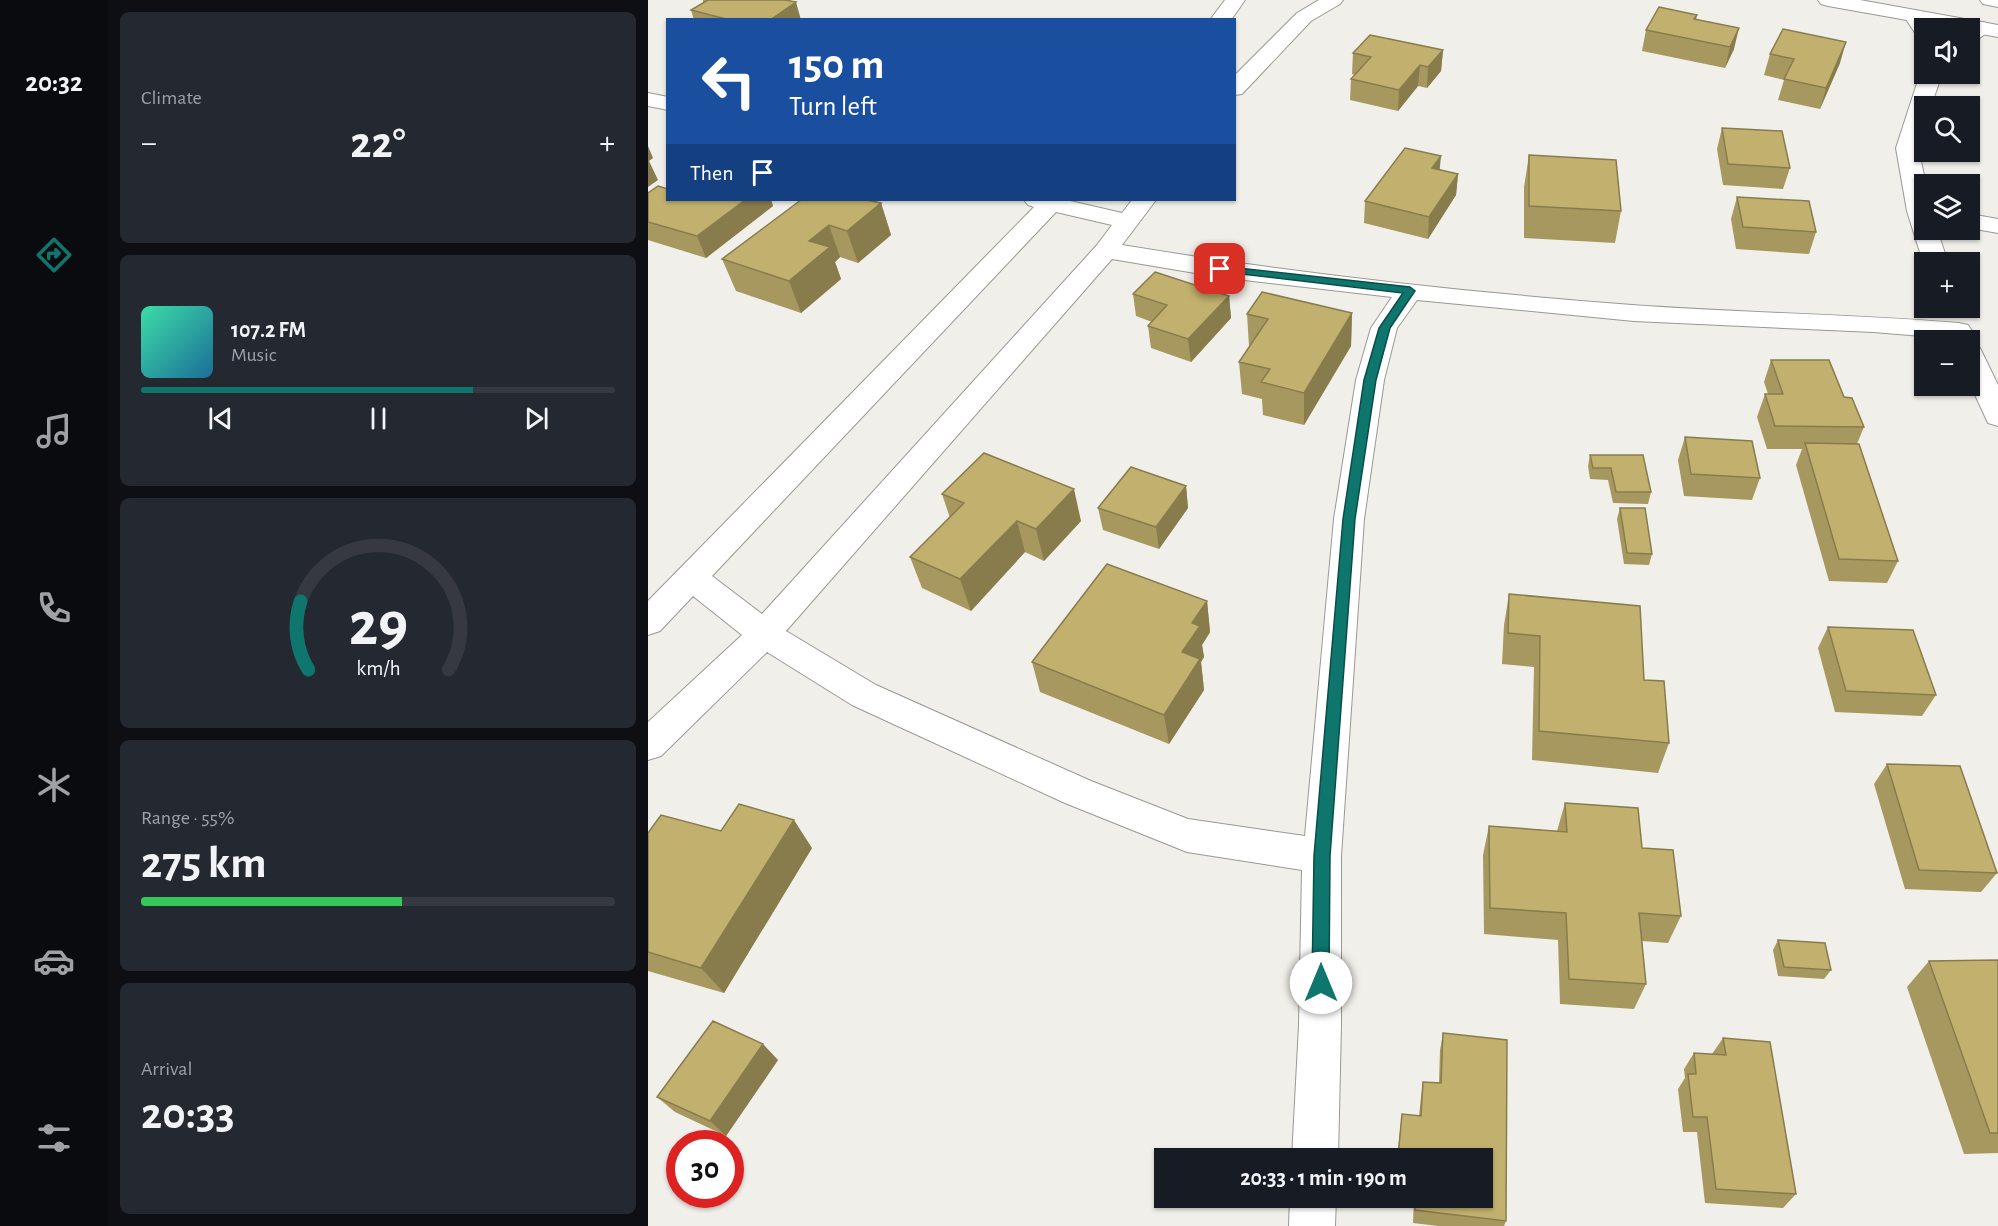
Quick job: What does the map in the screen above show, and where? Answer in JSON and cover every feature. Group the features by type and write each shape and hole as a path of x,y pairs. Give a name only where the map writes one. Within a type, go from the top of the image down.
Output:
{"street":[{"path":"1222,18 1235,0"},
{"path":"1236,87 1304,16 1333,0"},
{"path":"1828,0 1914,23"},
{"path":"1990,0 1998,2"},
{"path":"1914,180 1907,148 1928,84"},
{"path":"648,99 666,104"},
{"path":"648,622 1047,201 1135,210"},
{"path":"648,745 764,634 1106,250 1135,210"},
{"path":"1980,223 1998,226"},
{"path":"1106,250 1220,269 1482,300 1634,313 1873,324 1931,330"},
{"path":"1315,1148 1320,1025 1322,856 1349,519 1370,380 1384,328 1410,291"},
{"path":"1980,377 1998,416"},
{"path":"691,577 764,634 864,695 1078,792 1187,835 1322,856"},
{"path":"1312,1226 1313,1208"}],"building":[{"path":"708,0 796,2 773,18 722,18 691,10"},
{"path":"1659,7 1697,15 1694,19 1739,28 1730,47 1646,30"},
{"path":"1783,29 1846,42 1826,88 1784,79 1794,59 1770,54"},
{"path":"1370,35 1443,50 1428,67 1420,65 1399,90 1351,79 1371,57 1353,53"},
{"path":"1722,128 1782,131 1790,168 1728,164"},
{"path":"1405,148 1441,156 1432,168 1458,174 1429,217 1365,201"},
{"path":"1529,155 1616,160 1621,211 1529,206"},
{"path":"658,186 666,188 666,201 744,201 697,236 648,222 648,193"},
{"path":"1737,197 1809,201 1816,232 1743,227"},
{"path":"800,201 881,203 847,231 829,225 809,241 830,247 789,281 722,259"},
{"path":"1155,272 1229,296 1188,339 1148,326 1167,305 1133,294"},
{"path":"1262,292 1352,313 1304,393 1261,382 1270,369 1239,362 1268,319 1247,314"},
{"path":"1771,360 1829,360 1844,397 1852,398 1864,427 1775,426 1765,394 1783,394"},
{"path":"1685,437 1752,441 1760,478 1691,474"},
{"path":"1805,443 1859,444 1898,561 1839,559"},
{"path":"984,453 1074,489 1036,529 1017,521 960,579 910,557 964,503 942,494"},
{"path":"1590,455 1643,455 1651,492 1616,492 1611,468 1593,468"},
{"path":"1131,467 1186,486 1156,527 1098,508"},
{"path":"1620,508 1645,508 1652,554 1627,553"},
{"path":"1107,564 1207,601 1192,623 1200,626 1182,652 1200,659 1164,715 1032,662"},
{"path":"1509,594 1640,606 1644,680 1664,681 1669,743 1539,731 1540,636 1508,633"},
{"path":"1828,627 1913,630 1936,695 1846,691"},
{"path":"1887,764 1960,766 1997,873 1919,870"},
{"path":"1565,803 1638,808 1642,848 1673,850 1681,916 1639,913 1646,984 1569,979 1566,913 1490,908 1489,826 1567,832"},
{"path":"739,804 794,820 701,968 648,952 648,833 661,815 721,831"},
{"path":"1778,940 1825,943 1831,970 1784,967"},
{"path":"1998,960 1998,1133 1990,1133 1929,961"},
{"path":"713,1021 763,1044 710,1121 657,1097"},
{"path":"1443,1033 1507,1040 1506,1221 1415,1210 1415,1208 1493,1208 1493,1148 1399,1148 1402,1114 1421,1116 1423,1082 1441,1083"},
{"path":"1723,1038 1770,1042 1796,1194 1716,1189 1707,1117 1693,1117 1688,1074 1696,1074 1694,1053 1726,1055"}],"route":[{"path":"1220,269 1410,291 1384,328 1370,380 1349,519 1322,856 1321,983"}]}
